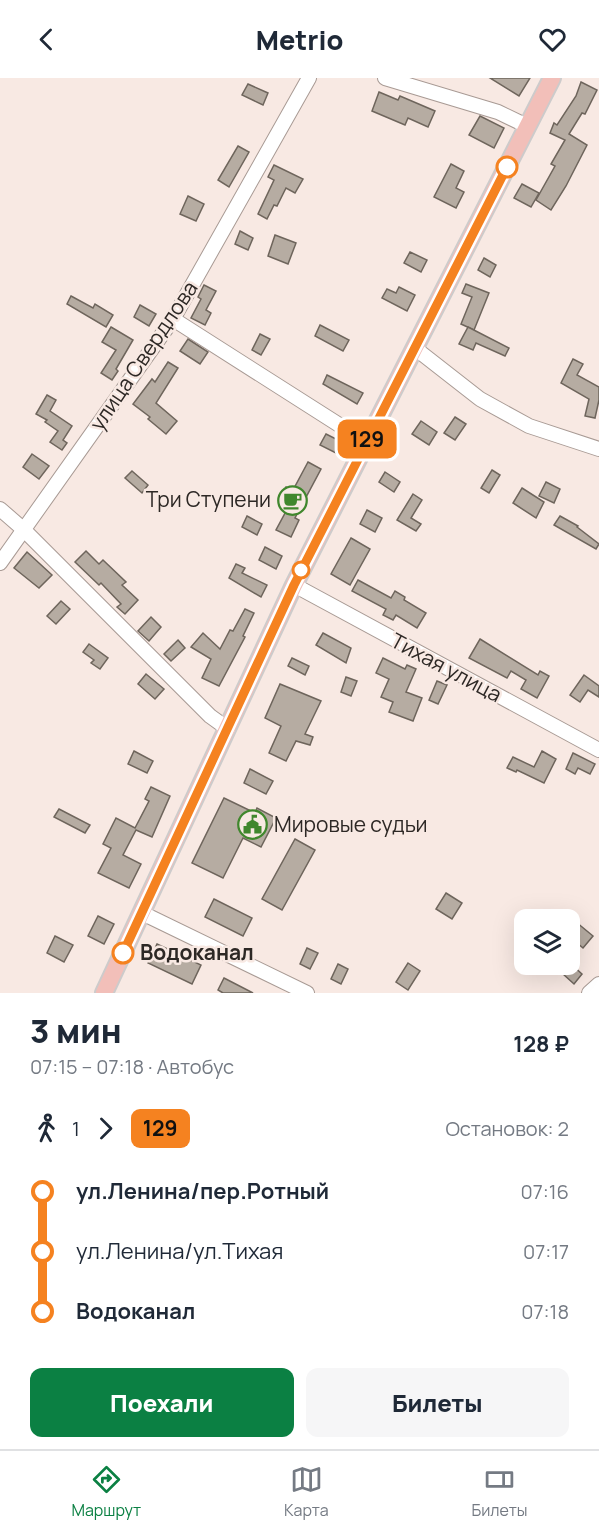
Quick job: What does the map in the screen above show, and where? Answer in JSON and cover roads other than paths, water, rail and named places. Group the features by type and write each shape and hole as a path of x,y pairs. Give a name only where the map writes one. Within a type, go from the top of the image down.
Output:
{"main road":[{"path":"104,993 294,585 552,78"}],"street":[{"name":"улица Свердлова","path":"0,563 173,319 309,78"},
{"path":"385,78 498,112 527,126"},
{"path":"173,319 366,442"},
{"path":"416,349 480,399 529,426 599,449"},
{"path":"0,509 23,529 210,716 228,729"},
{"name":"Тихая улица","path":"294,585 599,750"},
{"path":"142,913 307,993"},
{"path":"590,993 599,984"}],"place":[{"name":"Три Ступени","path":"292,500"},
{"name":"Мировые судьи","path":"253,825"},
{"name":"Водоканал","path":"123,953"}]}
